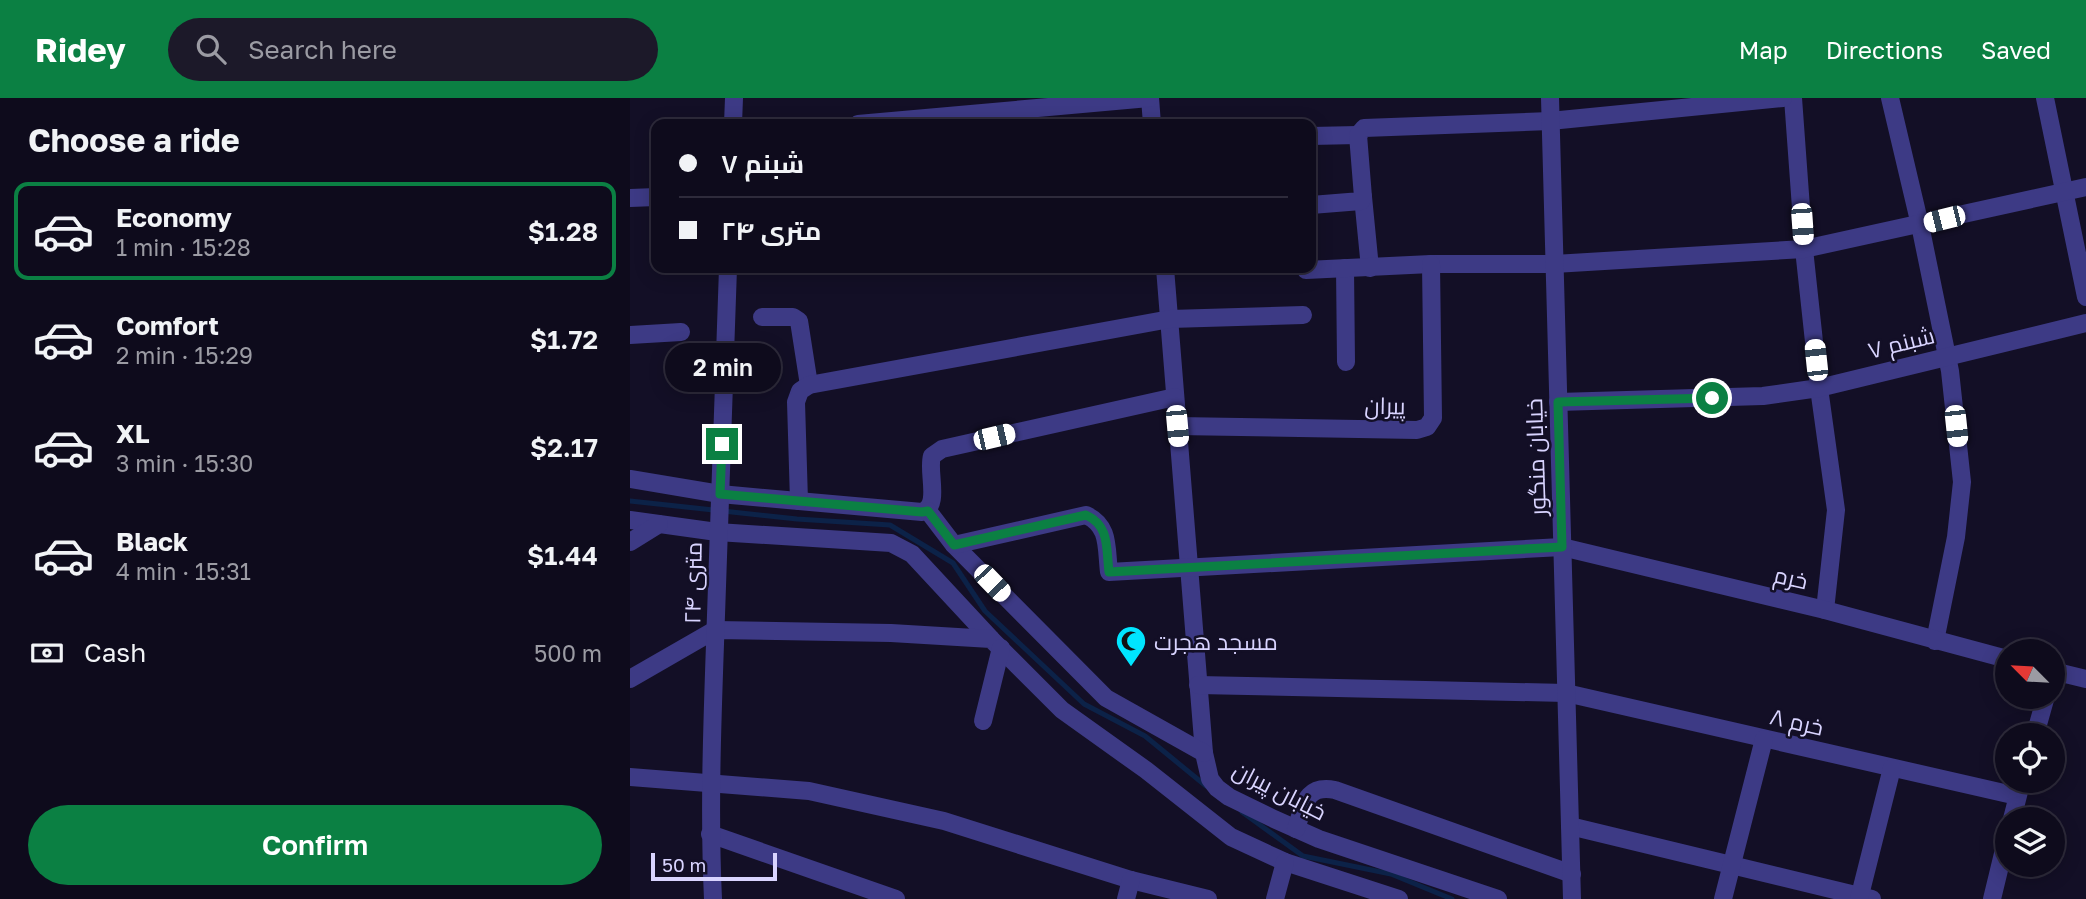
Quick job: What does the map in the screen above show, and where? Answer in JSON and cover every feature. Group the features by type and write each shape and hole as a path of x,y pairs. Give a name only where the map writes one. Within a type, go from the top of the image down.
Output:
{"street":[{"path":"733,119 734,98"},
{"path":"914,119 1150,98 1152,119"},
{"name":"خیابان منگور","path":"1550,98 1572,899"},
{"path":"1316,136 1357,135 1364,128 1550,121 1783,98"},
{"path":"1793,98 1804,249 1836,510 1825,610"},
{"path":"1891,98 1950,371 1962,482 1956,537 1935,641"},
{"path":"2045,98 2086,297"},
{"path":"1357,135 1370,268"},
{"path":"1316,269 1431,264 1554,264 1804,249 2086,187"},
{"path":"630,198 651,197"},
{"path":"1316,205 1361,201 1363,197"},
{"name":"پیران","path":"1177,426 1417,430 1427,427 1433,418 1431,264"},
{"path":"1345,268 1346,362"},
{"name":"۲۴ متری","path":"713,899 711,785 728,273"},
{"name":"خیابان پیران","path":"1165,273 1198,685 1204,753 1210,779 1229,797 1296,830 1498,899"},
{"path":"799,501 796,402 800,391 809,384 1170,319 1303,315"},
{"path":"762,317 793,317 799,321 809,384"},
{"name":"شبنم ۷","path":"1558,402 1763,396 1819,388 2086,323"},
{"path":"630,335 681,332"},
{"path":"630,479 720,494 922,512 928,511 932,505 930,463 932,456 942,449 1175,397"},
{"path":"928,511 954,545 1106,698 1204,753"},
{"name":"خرم","path":"954,545 1086,515 1096,519 1104,527 1109,572 1562,547 1825,610 1995,656"},
{"path":"630,520 718,532 891,543 912,554 1062,710 1146,770 1213,825 1260,852 1285,862 1399,899"},
{"path":"630,542 659,524"},
{"path":"630,679 715,630 891,634 996,644"},
{"path":"983,721 996,644"},
{"path":"2065,675 2086,679"},
{"name":"خرم ۸","path":"1198,685 1566,692 1892,768 1995,784"},
{"path":"1724,899 1763,739"},
{"path":"1570,826 1864,898 1892,768"},
{"path":"630,778 809,791 944,821 1131,880 1208,899"},
{"path":"1296,830 1306,800 1312,791 1322,788 1335,790 1572,874"},
{"path":"710,834 896,899"},
{"path":"1275,899 1285,862"},
{"path":"1992,899 1997,877"},
{"path":"1126,899 1131,880"}],"waterway":[{"path":"630,501 797,519 890,525 953,563 985,611 1084,704 1145,736 1206,786"},
{"path":"1242,812 1303,856 1391,874 1452,899"}],"place":[{"name":"مسجد هجرت","path":"1131,668"}],"route":[{"path":"722,444 720,494 928,511 954,545 1086,515 1096,519 1104,527 1109,572 1562,547 1558,402 1712,398"}]}
